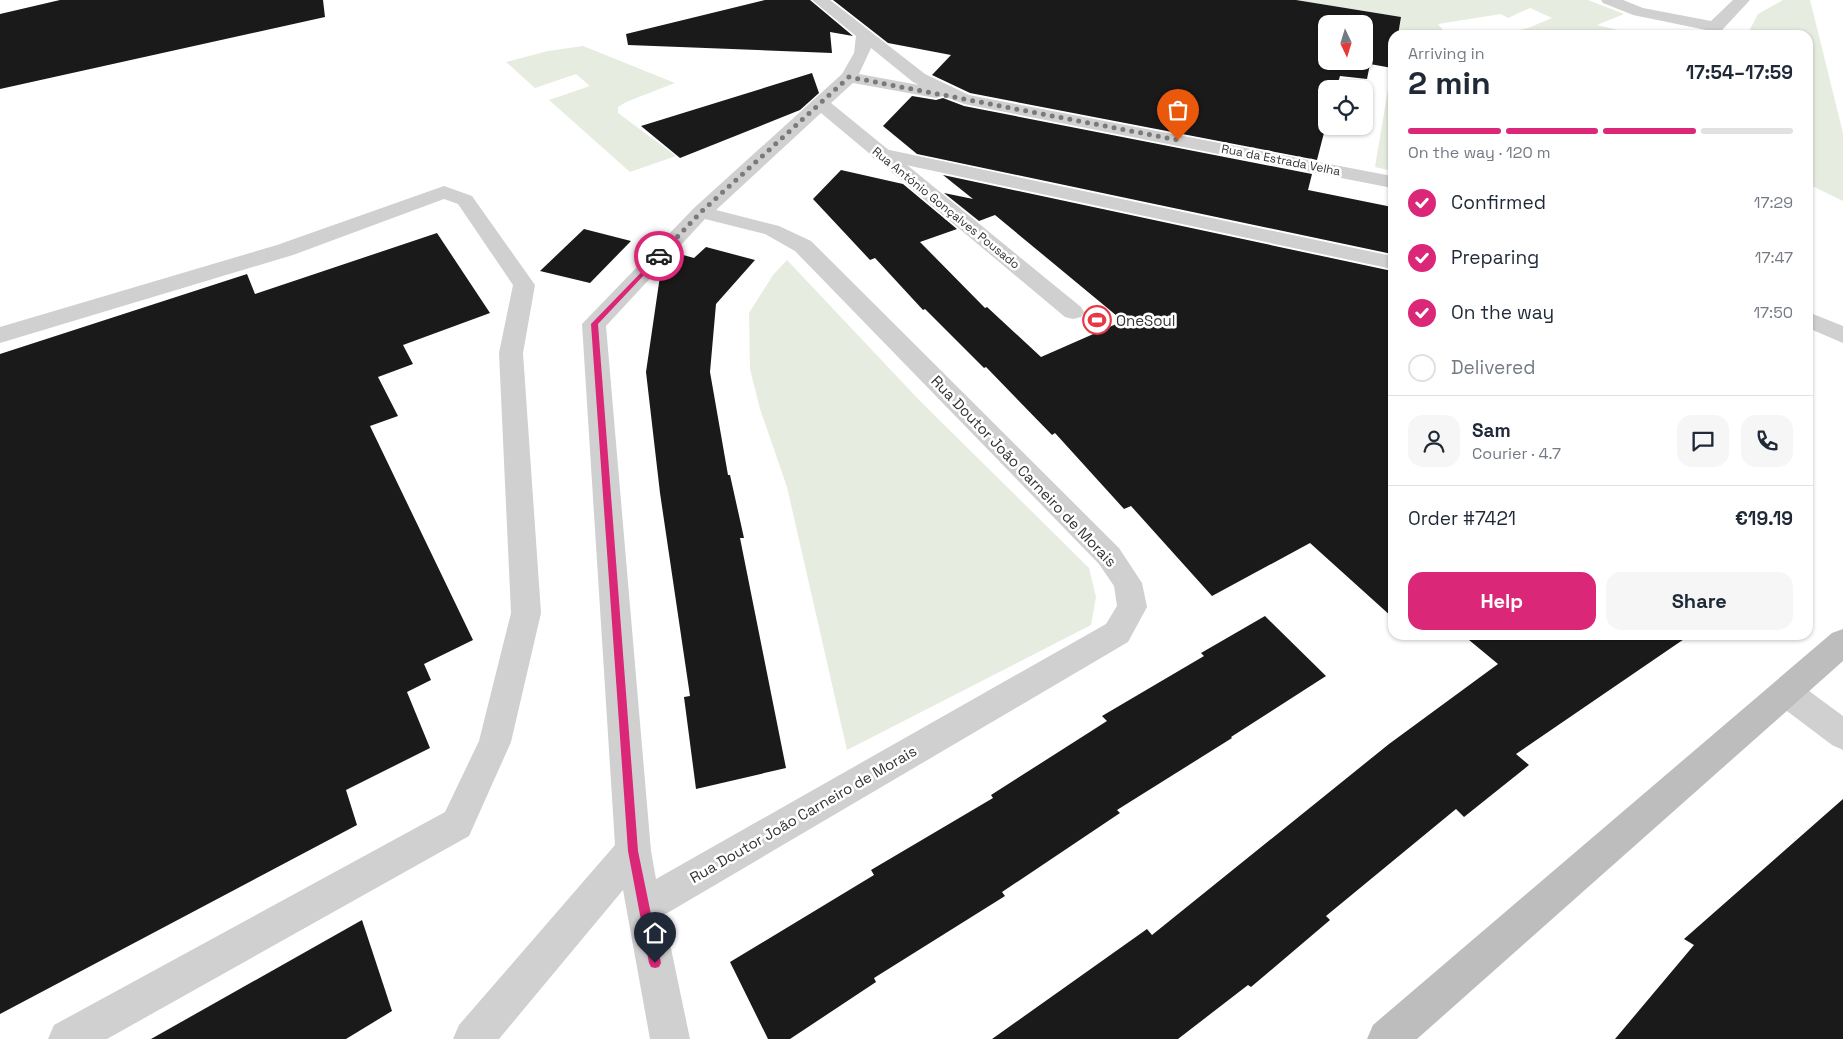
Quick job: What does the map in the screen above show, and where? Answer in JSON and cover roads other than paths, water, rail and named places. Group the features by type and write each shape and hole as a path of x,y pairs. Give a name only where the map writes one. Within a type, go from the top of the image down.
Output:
{"main road":[{"path":"1387,1039 1843,642"}],"street":[{"name":"Rua da Estrada Velha","path":"820,0 919,78 964,99"},
{"path":"1609,0 1640,12 1709,30"},
{"path":"1714,30 1742,0"},
{"path":"670,1039 633,851 594,324 701,212 849,77 862,53 864,36"},
{"name":"Rua da Estrada Velha","path":"849,77 1388,181"},
{"name":"Rua António Gonçalves Pousado","path":"820,103 1073,312"},
{"path":"880,154 1388,262"},
{"path":"0,335 285,250 444,192 465,200 524,286 511,353 526,613 495,742 457,824 68,1039"},
{"name":"Rua Doutor João Carneiro de Morais","path":"644,906 1117,633 1132,607 1128,583 1110,556 803,246 772,230 701,212"},
{"path":"1813,321 1843,335"},
{"path":"1786,692 1843,735"},
{"path":"473,1039 633,851"}],"place":[{"name":"OneSoul","path":"1097,320"}]}
